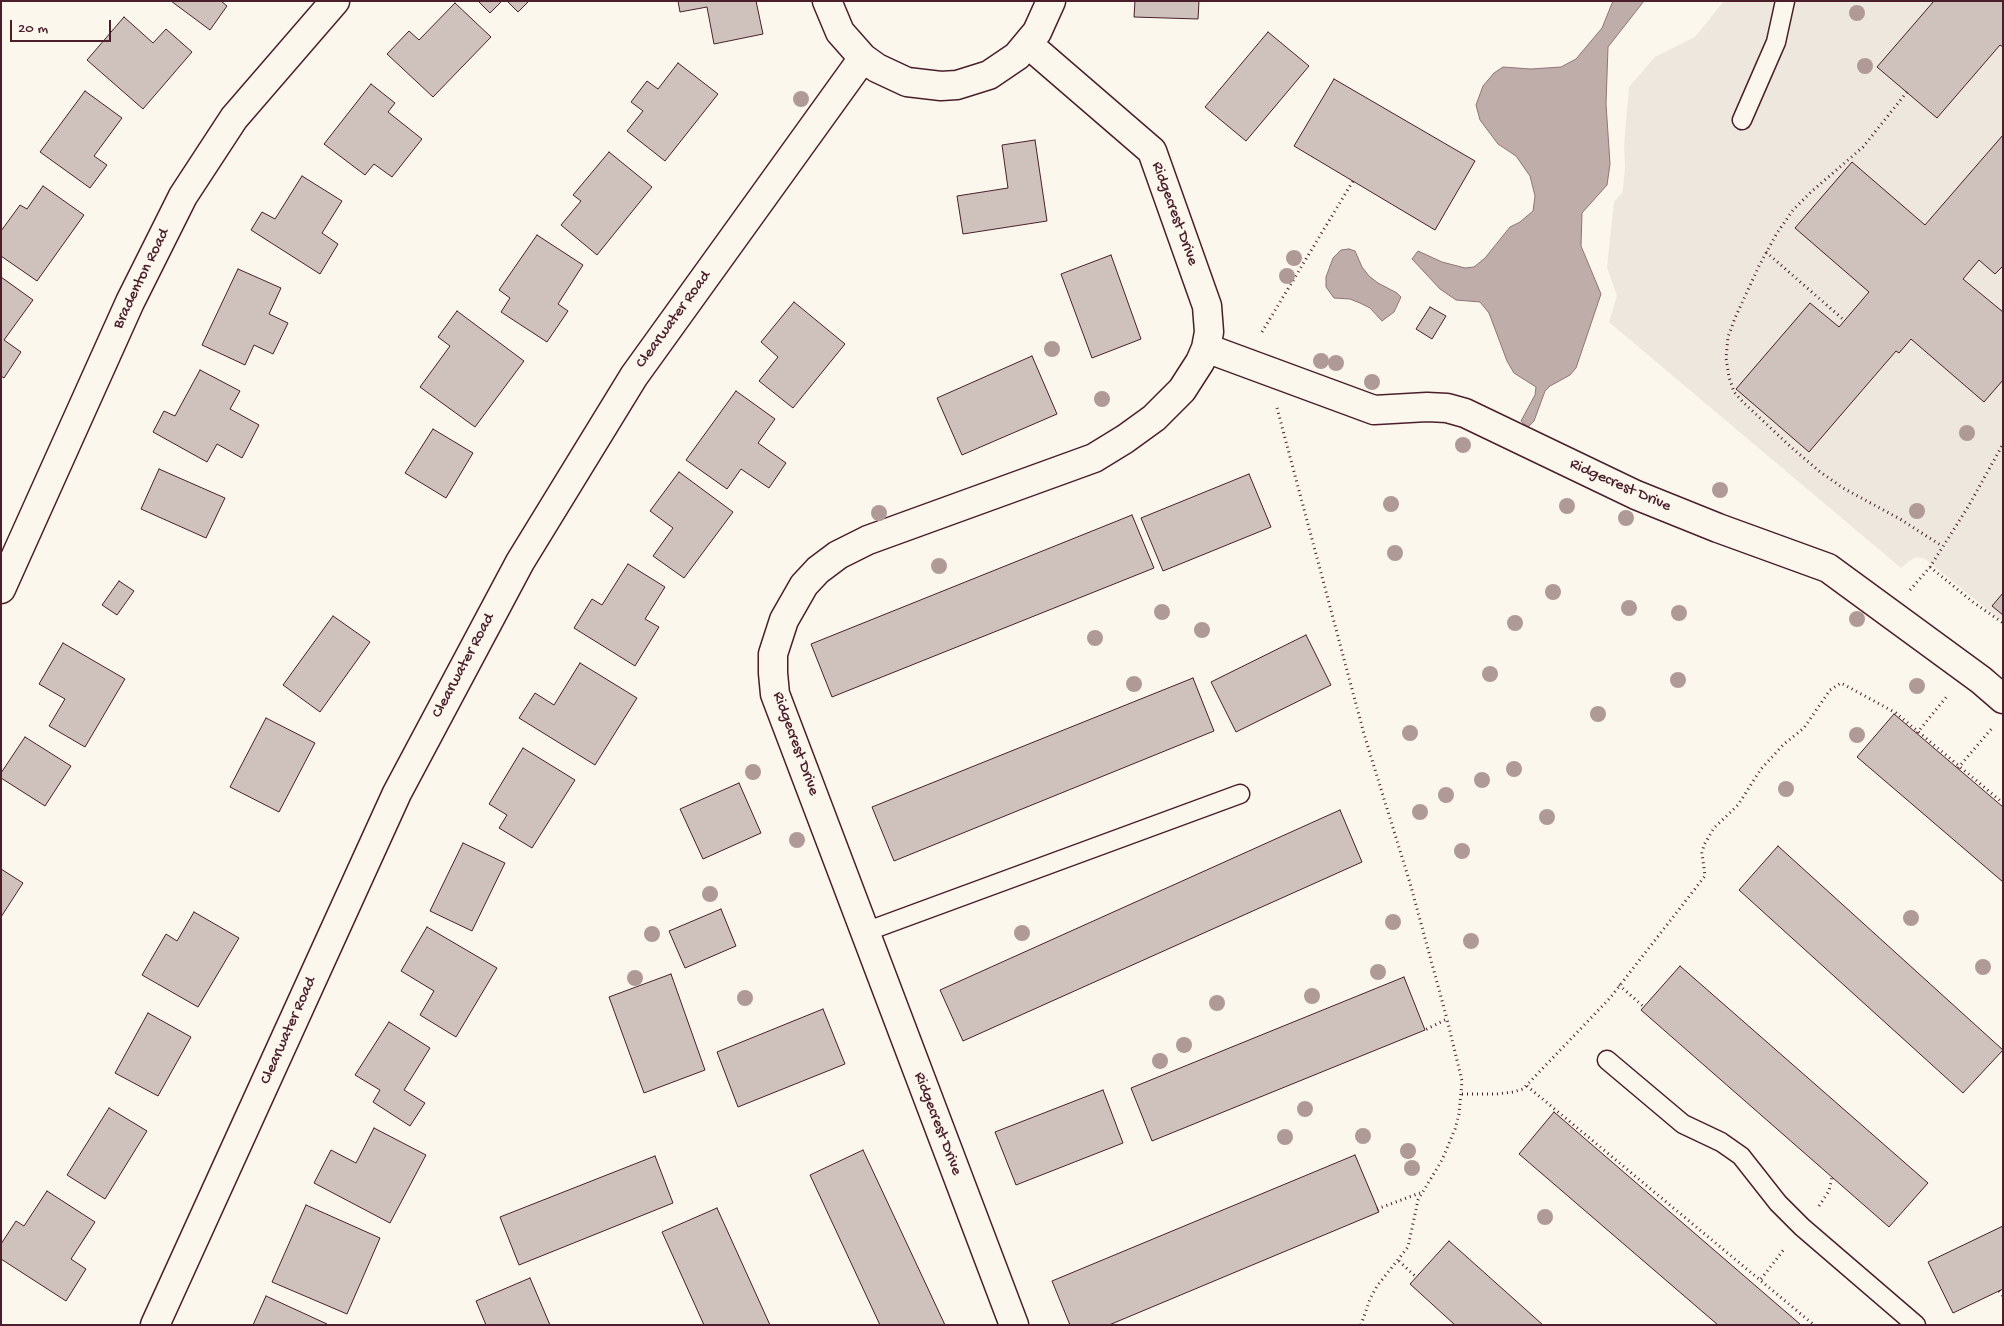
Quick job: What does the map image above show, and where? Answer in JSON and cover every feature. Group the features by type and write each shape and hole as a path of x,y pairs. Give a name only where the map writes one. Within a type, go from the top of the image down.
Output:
{"street":[{"name":"Bradenton Road","path":"1,589 130,302 183,196 234,118 335,1"},
{"path":"826,1 840,32 863,58 877,68 908,82 924,85 957,84 989,75 1017,56 1028,44 1045,18 1051,1"},
{"name":"Ridgecrest Drive","path":"1014,1325 775,694 774,654 784,620 804,585 818,570 838,555 868,540 1094,458 1154,418 1182,390 1200,362 1206,348 1209,332 1207,306 1152,151 1028,44"},
{"name":"Clearwater Road","path":"156,1325 397,792 520,562 634,376 863,58"},
{"name":"Ridgecrest Drive","path":"1206,348 1374,410 1427,407 1447,408 1465,413 1636,495 1718,528 1828,568 1968,671 2000,712"}],"lane":[{"path":"1742,120 1776,42 1786,1"},
{"path":"865,932 1240,794"},
{"path":"1607,1060 1683,1124 1722,1142 1737,1152 1751,1167 1778,1203 1802,1228 1916,1325"}],"path":[{"path":"1907,92 1863,146 1811,192 1794,210 1766,252 1728,337 1726,358 1734,392 1819,471 1843,488 1900,519 1942,546"},
{"path":"1262,332 1353,181"},
{"path":"1766,252 1845,321"},
{"path":"1266,369 1364,734 1410,883 1447,1019 1459,1065 1462,1094 1459,1114 1449,1144 1435,1172 1421,1193 1408,1247 1399,1261 1377,1286 1370,1299 1361,1325"},
{"path":"1890,614 1930,567 1968,508 2003,444"},
{"path":"1930,567 1973,602 2003,623"},
{"path":"1918,732 1968,671"},
{"path":"1462,1094 1513,1092 1526,1086 1610,998 1705,876 1702,853 1704,845 1714,828 1738,805 1761,769 1784,744 1804,728 1830,690 1841,683 1888,707 2003,803"},
{"path":"1959,767 2000,712"},
{"path":"1619,985 1644,1007"},
{"path":"1426,1030 1447,1019"},
{"path":"1526,1086 1814,1325"},
{"path":"1377,1209 1421,1193"},
{"path":"1399,1261 1416,1277"},
{"path":"1999,1291 2003,1296"}],"shaded area":[{"path":"1613,1 1644,1 1608,47 1606,104 1610,164 1607,185 1582,213 1581,246 1601,294 1576,368 1570,375 1550,386 1545,391 1534,421 1528,427 1521,421 1535,395 1536,387 1514,373 1507,361 1489,313 1480,302 1456,300 1440,289 1412,259 1418,251 1442,262 1465,268 1474,267 1485,258 1510,227 1520,222 1533,211 1535,196 1530,176 1516,156 1498,144 1480,120 1476,105 1483,86 1494,73 1503,67 1531,69 1561,67 1576,59 1602,28"},
{"path":"1724,1 2003,1 2003,622 1925,559 1916,557 1901,568 1609,322 1617,296 1607,267 1614,202 1623,189 1625,168 1624,145 1629,87 1655,57 1695,37"},
{"path":"1349,249 1355,251 1362,267 1369,276 1401,297 1394,312 1382,321 1370,308 1360,303 1350,299 1334,298 1326,287 1326,277 1333,258 1341,250"}],"building":[{"path":"171,1 221,1 227,6 210,30"},
{"path":"478,1 502,1 490,13"},
{"path":"507,1 529,1 518,12"},
{"path":"678,1 756,1 763,34 714,44 707,7 680,12"},
{"path":"1135,1 1199,1 1198,19 1134,17"},
{"path":"1934,1 2003,1 2003,47 2000,45 1937,118 1877,67"},
{"path":"455,3 491,37 433,97 387,54 409,31 419,40"},
{"path":"124,17 153,43 166,29 192,52 143,109 87,60"},
{"path":"1268,32 1309,66 1246,141 1205,107"},
{"path":"678,63 718,94 665,161 627,131 643,111 631,102 647,81 658,89"},
{"path":"1334,79 1475,161 1435,230 1294,146"},
{"path":"371,84 395,103 388,112 422,139 392,177 374,164 365,175 324,144"},
{"path":"85,91 122,118 94,156 107,165 90,188 40,152"},
{"path":"2003,135 2003,266 1995,274 1979,260 1963,279 2003,312 2003,380 1984,402 1911,339 1899,353 1896,351 1809,452 1736,389 1810,303 1839,327 1869,292 1795,228 1852,162 1925,225"},
{"path":"1035,140 1047,221 963,234 957,196 1008,188 1002,145"},
{"path":"609,152 652,187 597,255 561,225 581,201 573,195"},
{"path":"302,176 342,201 322,233 338,244 320,274 251,230 262,212 275,219"},
{"path":"43,186 84,215 37,281 1,256 1,231 20,205 27,209"},
{"path":"537,235 583,265 558,304 568,311 547,342 501,312 510,298 499,290"},
{"path":"1111,255 1141,339 1092,358 1061,274"},
{"path":"238,269 281,288 269,314 288,323 273,354 254,345 245,365 202,345"},
{"path":"1,277 33,300 4,340 21,352 4,378 1,376"},
{"path":"794,302 845,344 793,408 759,381 778,357 761,342"},
{"path":"1430,307 1446,316 1432,339 1416,329"},
{"path":"457,311 524,361 475,427 420,387 450,346 438,337"},
{"path":"1032,356 1057,414 962,455 937,398"},
{"path":"200,370 240,391 230,409 259,425 242,458 217,444 207,462 153,432 164,411 175,416"},
{"path":"736,391 775,419 758,443 786,463 769,488 741,469 727,489 686,460"},
{"path":"433,429 473,453 446,498 405,473"},
{"path":"159,469 225,498 206,538 141,509"},
{"path":"679,472 733,512 684,578 653,556 673,528 650,511"},
{"path":"1249,474 1271,527 1163,571 1141,518"},
{"path":"1132,515 1154,568 832,697 811,644"},
{"path":"628,564 665,587 645,619 659,627 635,666 574,628 592,599 602,605"},
{"path":"119,581 134,591 117,615 102,605"},
{"path":"2003,593 2003,615 1992,606"},
{"path":"333,616 370,642 320,712 283,685"},
{"path":"1306,635 1331,685 1236,732 1211,682"},
{"path":"63,643 125,679 85,747 49,726 65,699 39,684"},
{"path":"580,663 637,698 595,765 519,718 535,693 554,705"},
{"path":"1193,678 1214,731 894,861 872,807"},
{"path":"1894,714 2003,807 2003,882 1857,757"},
{"path":"266,718 315,743 279,812 230,787"},
{"path":"25,737 71,766 45,806 1,778 1,773"},
{"path":"523,748 575,780 532,848 499,828 507,815 489,804"},
{"path":"739,783 761,833 703,859 680,809"},
{"path":"1340,810 1362,862 963,1041 940,990"},
{"path":"463,843 505,863 472,931 430,911"},
{"path":"1778,846 2003,1050 1963,1093 1739,890"},
{"path":"1,869 23,883 1,917"},
{"path":"721,909 736,946 685,968 669,931"},
{"path":"194,912 239,938 198,1007 142,975 166,934 177,941"},
{"path":"427,927 497,968 456,1037 420,1015 434,991 401,971"},
{"path":"1680,966 1928,1183 1889,1227 1641,1010"},
{"path":"671,974 705,1070 644,1093 609,997"},
{"path":"1404,977 1425,1030 1152,1141 1131,1088"},
{"path":"823,1009 845,1064 738,1107 717,1052"},
{"path":"148,1013 191,1037 158,1096 115,1073"},
{"path":"389,1022 430,1048 404,1090 425,1103 410,1126 373,1102 380,1090 355,1075"},
{"path":"1103,1090 1123,1143 1016,1185 995,1132"},
{"path":"109,1108 147,1131 105,1199 67,1175"},
{"path":"1554,1112 1801,1325 1718,1325 1519,1154"},
{"path":"374,1128 426,1155 390,1223 314,1183 331,1150 356,1163"},
{"path":"863,1150 945,1325 880,1325 810,1175"},
{"path":"1355,1155 1379,1212 1109,1325 1070,1325 1052,1281"},
{"path":"655,1156 673,1203 519,1265 500,1217"},
{"path":"47,1191 95,1222 71,1259 86,1269 66,1301 1,1259 1,1244 16,1221 24,1226"},
{"path":"306,1205 380,1238 347,1314 272,1282"},
{"path":"717,1208 770,1325 704,1325 662,1232"},
{"path":"2003,1226 2003,1289 1953,1313 1928,1262"},
{"path":"1449,1241 1543,1325 1455,1325 1410,1284"},
{"path":"530,1278 550,1325 486,1325 476,1301"},
{"path":"266,1296 327,1324 327,1325 253,1325"}]}
